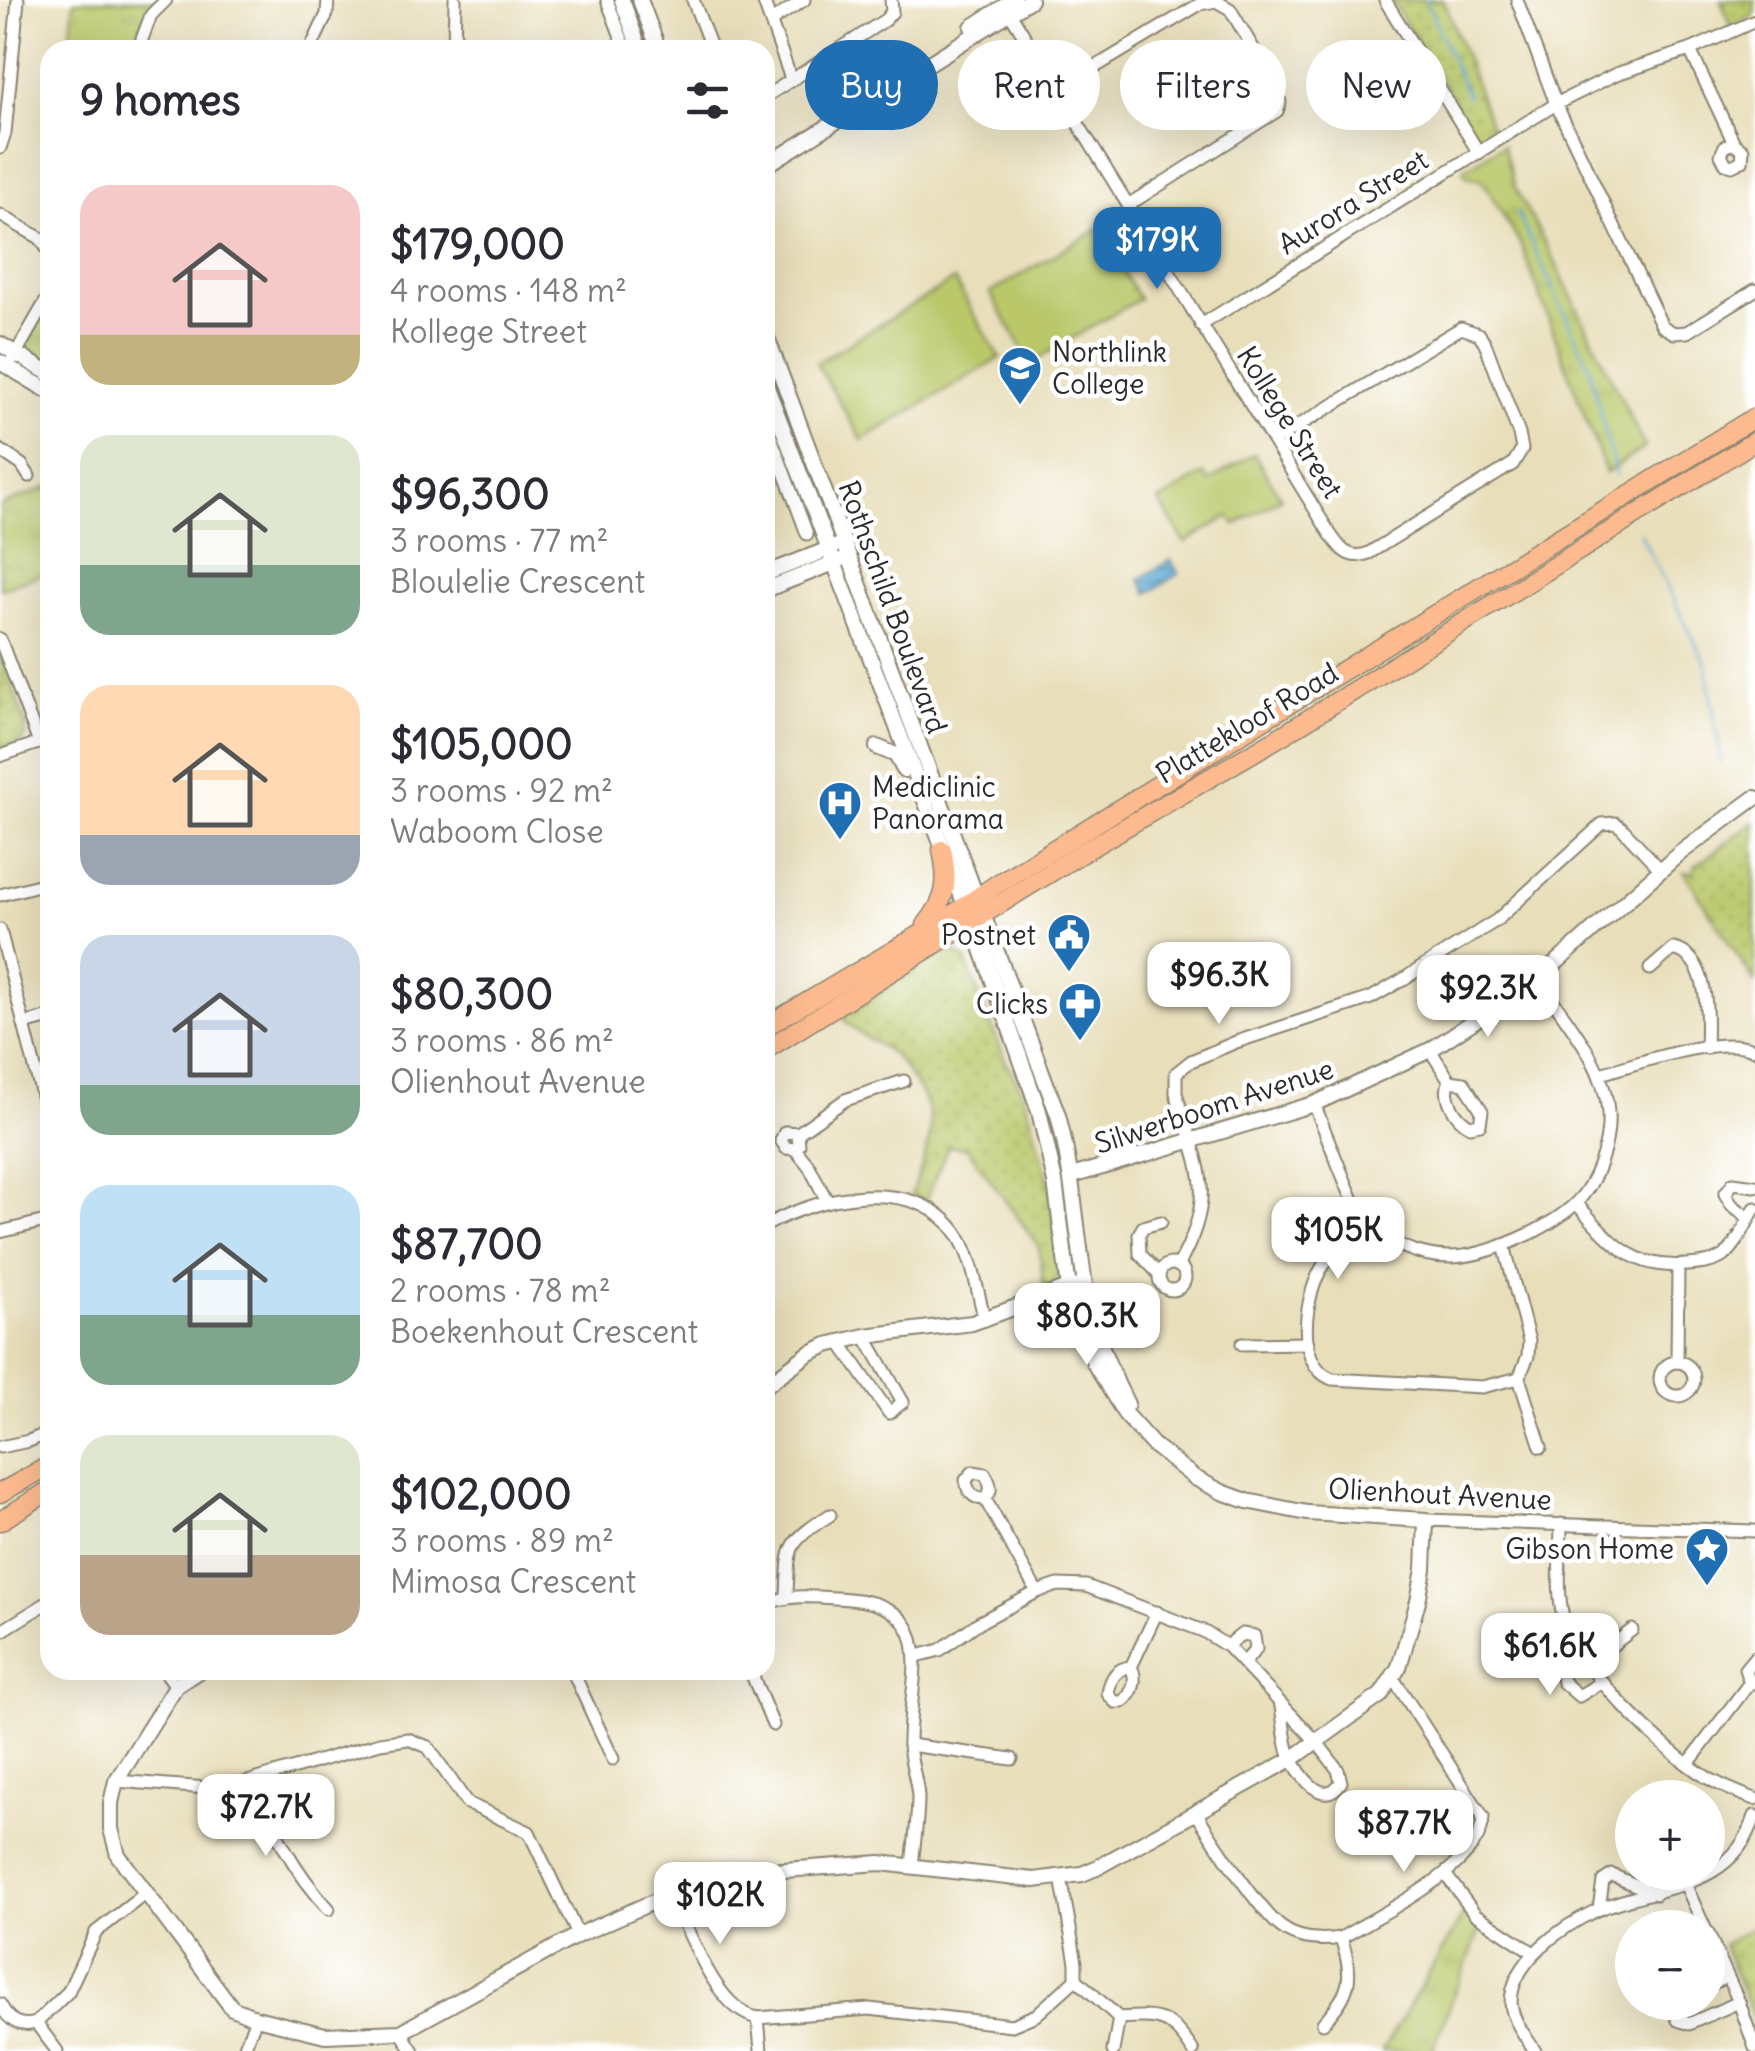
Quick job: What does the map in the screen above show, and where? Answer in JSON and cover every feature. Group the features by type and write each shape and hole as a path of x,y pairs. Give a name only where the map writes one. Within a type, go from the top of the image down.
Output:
{"main road":[{"name":"Plattekloof Road","path":"775,1043 974,911 1755,417"},
{"name":"Plattekloof Road","path":"775,1021 916,937 974,911 1085,851 1303,722 1755,440"},
{"path":"916,937 945,896 942,850"},
{"path":"0,1493 40,1471"},
{"path":"0,1521 40,1496"}],"street":[{"path":"0,148 5,132 18,0"},
{"path":"141,40 150,15 166,0"},
{"path":"314,40 328,0"},
{"path":"455,0 455,40"},
{"path":"607,0 622,40"},
{"path":"622,0 636,40"},
{"path":"640,0 655,40"},
{"path":"693,0 708,40"},
{"path":"763,0 791,80"},
{"path":"771,21 804,0"},
{"path":"775,91 885,20 892,12 891,0"},
{"path":"775,160 868,103 1010,6 1030,0"},
{"path":"1385,0 1479,153"},
{"path":"1517,0 1556,104 1665,328 1674,334 1687,332 1755,290"},
{"path":"1100,64 1200,4 1216,2 1230,9 1278,90 1280,103 1276,111 1128,205"},
{"name":"Kollege Street","path":"1010,6 1029,40"},
{"name":"Aurora Street","path":"1201,325 1556,104 1616,74 1690,50 1755,21"},
{"path":"1690,50 1734,144"},
{"name":"Kollege Street","path":"1082,130 1201,325 1340,549 1349,556 1369,553 1518,460 1522,450 1482,337 1468,329 1455,330 1273,441"},
{"path":"0,215 40,238"},
{"path":"8,361 40,310"},
{"path":"0,344 8,361 40,385"},
{"name":"Rothschild Boulevard","path":"775,359 974,911"},
{"path":"8,361 40,371"},
{"name":"Rothschild Boulevard","path":"775,408 942,850 974,911"},
{"path":"775,449 807,534"},
{"path":"0,450 22,465 28,476"},
{"path":"775,585 846,550"},
{"path":"775,571 831,556"},
{"path":"0,639 40,732"},
{"path":"0,756 40,742"},
{"path":"876,747 896,754 915,797 928,814"},
{"name":"Silwerboom Avenue","path":"1072,1176 1314,1104 1430,1050 1538,979 1660,869 1755,798"},
{"path":"1178,1266 1194,1236 1204,1203 1175,1080 1182,1066 1236,1042 1386,990 1497,920 1602,824 1615,823 1621,827 1660,869"},
{"path":"0,895 40,885"},
{"name":"Olienhout Avenue","path":"974,911 1046,1080 1072,1176 1084,1280 1106,1356 1144,1435"},
{"name":"Olienhout Avenue","path":"974,911 1039,1110 1068,1289 1080,1331 1125,1414 1195,1478 1246,1502 1307,1512 1755,1531"},
{"path":"0,930 40,1087"},
{"path":"1650,969 1676,949 1693,966 1706,992 1706,1048"},
{"path":"1314,1104 1362,1220 1392,1241 1429,1254 1470,1254 1504,1245 1576,1203 1593,1176 1606,1143 1608,1108 1600,1074 1538,979"},
{"path":"24,1024 40,1020"},
{"path":"1600,1074 1706,1048 1736,1045 1755,1050"},
{"path":"1430,1050 1450,1080"},
{"path":"798,1133 845,1100 904,1081"},
{"path":"775,1142 789,1130 798,1133"},
{"path":"795,1149 800,1144 798,1133"},
{"path":"781,1140 809,1166 827,1201"},
{"path":"1066,1147 1087,1164 1113,1166"},
{"path":"1048,1150 1072,1176 1065,1194 1062,1240"},
{"path":"1079,1223 1082,1188 1113,1166"},
{"path":"1576,1203 1625,1254 1648,1263 1678,1266 1708,1262 1726,1254 1752,1213 1728,1200 1726,1188 1733,1182 1755,1186"},
{"path":"775,1220 792,1210 827,1201 892,1196 915,1201 936,1213 962,1243 985,1320"},
{"path":"1362,1220 1324,1264 1316,1280 1308,1316 1308,1344 1316,1369 1332,1379 1482,1386 1519,1378"},
{"path":"0,1232 40,1222"},
{"path":"1159,1274 1166,1266 1178,1266 1184,1281 1175,1290 1163,1286 1159,1274 1140,1254 1139,1234 1146,1226 1161,1222"},
{"path":"1504,1245 1528,1328 1528,1356 1519,1378 1540,1447"},
{"path":"1677,1362 1678,1266"},
{"path":"775,1379 808,1354 839,1341 985,1320 1084,1280"},
{"path":"839,1341 889,1413 903,1402 864,1336"},
{"path":"1242,1344 1308,1344"},
{"path":"0,1446 40,1436"},
{"path":"984,1500 1037,1592"},
{"path":"787,1596 792,1543 830,1516"},
{"path":"185,1680 176,1686 116,1780 111,1803 112,1840 146,1893 232,2008 325,2036 400,2032 578,1935 712,1878 858,1862 1034,1880 1061,1878 1096,1868 1292,1759 1370,1704 1393,1678 1422,1584 1426,1520"},
{"path":"1561,1524 1560,1597 1576,1650 1602,1682 1688,1764 1721,1785 1755,1799"},
{"path":"917,1656 940,1650 978,1622 1037,1592 1072,1584 1102,1591 1203,1632 1227,1646 1316,1741 1341,1776 1334,1792 1317,1792 1292,1759 1281,1706"},
{"path":"775,1600 787,1596 881,1604 900,1620 917,1656 909,1746 918,1799 912,1867"},
{"path":"0,1632 40,1608"},
{"path":"1131,1667 1157,1612"},
{"path":"1588,1664 1632,1630"},
{"path":"1227,1646 1242,1634 1254,1636 1256,1649 1244,1664"},
{"path":"1576,1650 1560,1667 1563,1682 1578,1696 1602,1682"},
{"path":"1688,1764 1753,1682 1746,1669 1755,1657"},
{"path":"1197,1814 1270,1916 1283,1929 1310,1938 1341,1938 1445,1874 1479,1839 1483,1817 1393,1678"},
{"path":"172,1680 176,1686"},
{"path":"577,1680 613,1759"},
{"path":"754,1680 773,1725"},
{"path":"116,1780 221,1788 380,1743 408,1740 428,1746 467,1803 529,1832 578,1935"},
{"path":"909,1746 1012,1759"},
{"path":"256,1781 275,1835 329,1909"},
{"path":"1725,1862 1741,1846 1755,1816"},
{"path":"1445,1874 1476,1914 1534,1953"},
{"path":"1598,1909 1603,1881 1612,1875 1656,1894"},
{"path":"1061,1878 1076,1979 1119,2018 1166,2019 1177,2026 1193,2051"},
{"path":"1534,2051 1511,2004 1518,1978 1534,1953 1598,1909 1671,1890"},
{"path":"0,2004 7,2017 17,2024 36,2022 68,1992 96,1932 146,1893"},
{"path":"671,1894 728,2003 747,2016 869,2010 1012,2025 1036,2014 1076,1979"},
{"path":"1323,2022 1341,2003 1350,1976 1341,1938"},
{"path":"1725,1972 1755,2048"},
{"path":"1725,2008 1739,2002"},
{"path":"243,2051 256,2018"},
{"path":"758,2018 761,2051"},
{"path":"1113,2051 1119,2018"},
{"path":"36,2022 56,2051"},
{"path":"400,2032 413,2051"}],"green space":[{"path":"74,0 159,0 144,17 136,40 70,40"},
{"path":"1391,0 1444,0 1495,137 1481,138 1472,131 1446,89 1446,40 1416,40"},
{"path":"1721,0 1755,0 1755,15 1731,28"},
{"path":"1503,145 1515,188 1645,447 1606,473 1521,245 1482,180 1466,176 1463,170"},
{"path":"1098,229 1139,299 1031,363 990,293"},
{"path":"954,280 1000,358 862,440 816,363"},
{"path":"40,321 40,361 25,347"},
{"path":"1254,454 1281,498 1235,525 1229,516 1185,543 1159,501 1204,474 1209,481"},
{"path":"40,490 40,575 0,589 0,506"},
{"path":"0,651 27,727 22,741 0,749"},
{"path":"1755,822 1755,983 1684,872 1694,872 1695,866"},
{"path":"956,952 966,961 1005,1060 1022,1089 1042,1155 1060,1269 1057,1281 1044,1290 1039,1247 967,1148 948,1146 926,1201 911,1195 930,1136 928,1108 895,1056 842,1017 944,953"},
{"path":"1465,1912 1482,1925 1432,2051 1382,2051"},
{"path":"1755,1926 1755,2022 1725,1950 1725,1944"}],"water":[{"path":"1171,560 1179,574 1148,593 1140,579"}],"waterway":[{"path":"1426,0 1468,97"},
{"path":"1517,212 1589,366 1616,476"},
{"path":"1640,533 1706,664 1721,761"}],"place":[{"name":"Northlink College","path":"1020,406"},
{"name":"Mediclinic Panorama","path":"840,841"},
{"name":"Postnet","path":"1069,973"},
{"name":"Clicks","path":"1080,1042"},
{"name":"Gibson Home","path":"1707,1587"}]}
